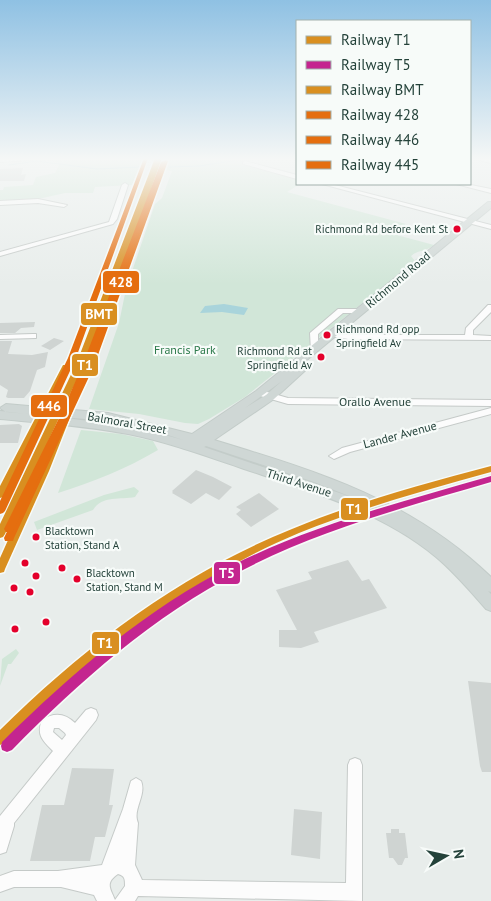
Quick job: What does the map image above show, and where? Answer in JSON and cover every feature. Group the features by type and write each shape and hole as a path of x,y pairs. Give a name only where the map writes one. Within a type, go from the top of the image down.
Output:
{"main road":[{"name":"Richmond Road","path":"194,443 210,426 265,395 474,223 491,204"},
{"name":"Richmond Road","path":"194,443 244,414 314,349 337,335 361,311 474,223 491,212"},
{"name":"Balmoral Street","path":"0,407 107,417 168,430 194,443"},
{"path":"227,448 223,443 223,437 244,414"},
{"name":"Balmoral Street","path":"0,415 128,430 194,443"},
{"path":"107,417 144,419 192,428 210,426"},
{"name":"Third Avenue","path":"194,443 227,448 340,486 394,510 434,535 471,565 491,586"},
{"name":"Third Avenue","path":"194,443 333,494 394,520 445,556 475,585 491,605"}],"street":[{"path":"0,254 110,223 114,220 120,200"},
{"path":"386,200 491,228"},
{"path":"0,203 15,205 38,201 64,205"},
{"path":"469,338 469,330 491,307"},
{"path":"314,349 314,333 341,312 361,311"},
{"path":"337,335 491,338"},
{"path":"0,337 33,336"},
{"name":"Orallo Avenue","path":"265,395 288,401 491,403"},
{"path":"455,403 465,408 466,417"},
{"name":"Lander Avenue","path":"334,456 346,450 491,410"},
{"path":"0,846 4,824 91,714"},
{"path":"61,752 58,746 46,734 46,725 52,721 63,722 72,730 73,737"},
{"path":"104,888 118,866 127,868 134,877 128,895 354,896 355,766"},
{"path":"104,888 131,809 136,786"},
{"path":"127,868 131,809"},
{"path":"0,883 14,879 58,879 104,888"}],"green space":[{"path":"0,200 33,200 29,201 0,202"},
{"name":"Francis Park","path":"160,200 317,200 406,224 393,234 434,245 411,256 415,261 245,397 209,419 198,424 185,423 139,414 89,409 119,323 126,289 155,204"},
{"path":"81,430 121,434 153,441 158,450 109,474 58,493"},
{"path":"134,487 139,491 135,497 101,502 93,510 37,530 34,522 104,495"},
{"path":"16,649 19,653 11,664 8,664 0,686 2,659"}],"water":[{"path":"224,304 248,308 244,315 222,312 200,313 205,306"}],"building":[{"path":"35,322 34,327 21,328 15,333 0,333 0,323"},
{"path":"54,338 64,341 50,350 41,346"},
{"path":"0,341 12,341 8,354 32,355 48,352 45,367 37,370 30,391 24,398 6,397 8,390 0,385"},
{"path":"19,424 22,426 18,443 0,443 0,425"},
{"path":"196,470 232,487 219,500 206,493 191,504 172,493"},
{"path":"259,493 279,509 251,527 236,514 241,510 236,507"},
{"path":"348,560 362,581 369,579 387,608 314,632 319,642 301,648 279,647 279,630 297,630 276,590 312,579 308,572"},
{"path":"468,681 491,683 491,772 482,772 480,766"},
{"path":"72,768 114,769 109,805 113,805 105,837 95,837 90,861 30,861 42,805 64,805"},
{"path":"294,809 322,812 320,859 291,855"},
{"path":"391,829 399,829 399,833 405,833 408,858 405,858 402,865 398,865 393,858 389,858 386,833 391,833"}],"rail line":[{"name":"446","path":"0,511 72,358 130,200"},
{"name":"BMT","path":"0,534 81,362 141,200"},
{"name":"T1","path":"0,569 44,471 70,407 145,200"},
{"name":"445","path":"9,529 67,410 86,366 149,200"},
{"name":"428","path":"9,538 90,366 152,200"},
{"name":"T1","path":"0,495 66,367"},
{"name":"T1","path":"0,739 60,681 125,628 159,604 230,562 268,543 322,520 406,493 491,469"},
{"name":"T5","path":"7,746 36,716 98,660 131,634 200,588 237,568 301,539 382,511 491,479"}],"place":[{"name":"Richmond Rd before Kent St","path":"457,229"},
{"name":"Richmond Rd opp Springfield Av","path":"327,335"},
{"name":"Richmond Rd at Springfield Av","path":"321,357"},
{"name":"Blacktown Station, Stand A","path":"36,537"},
{"name":"Blacktown Station, Stand M","path":"77,579"}]}
